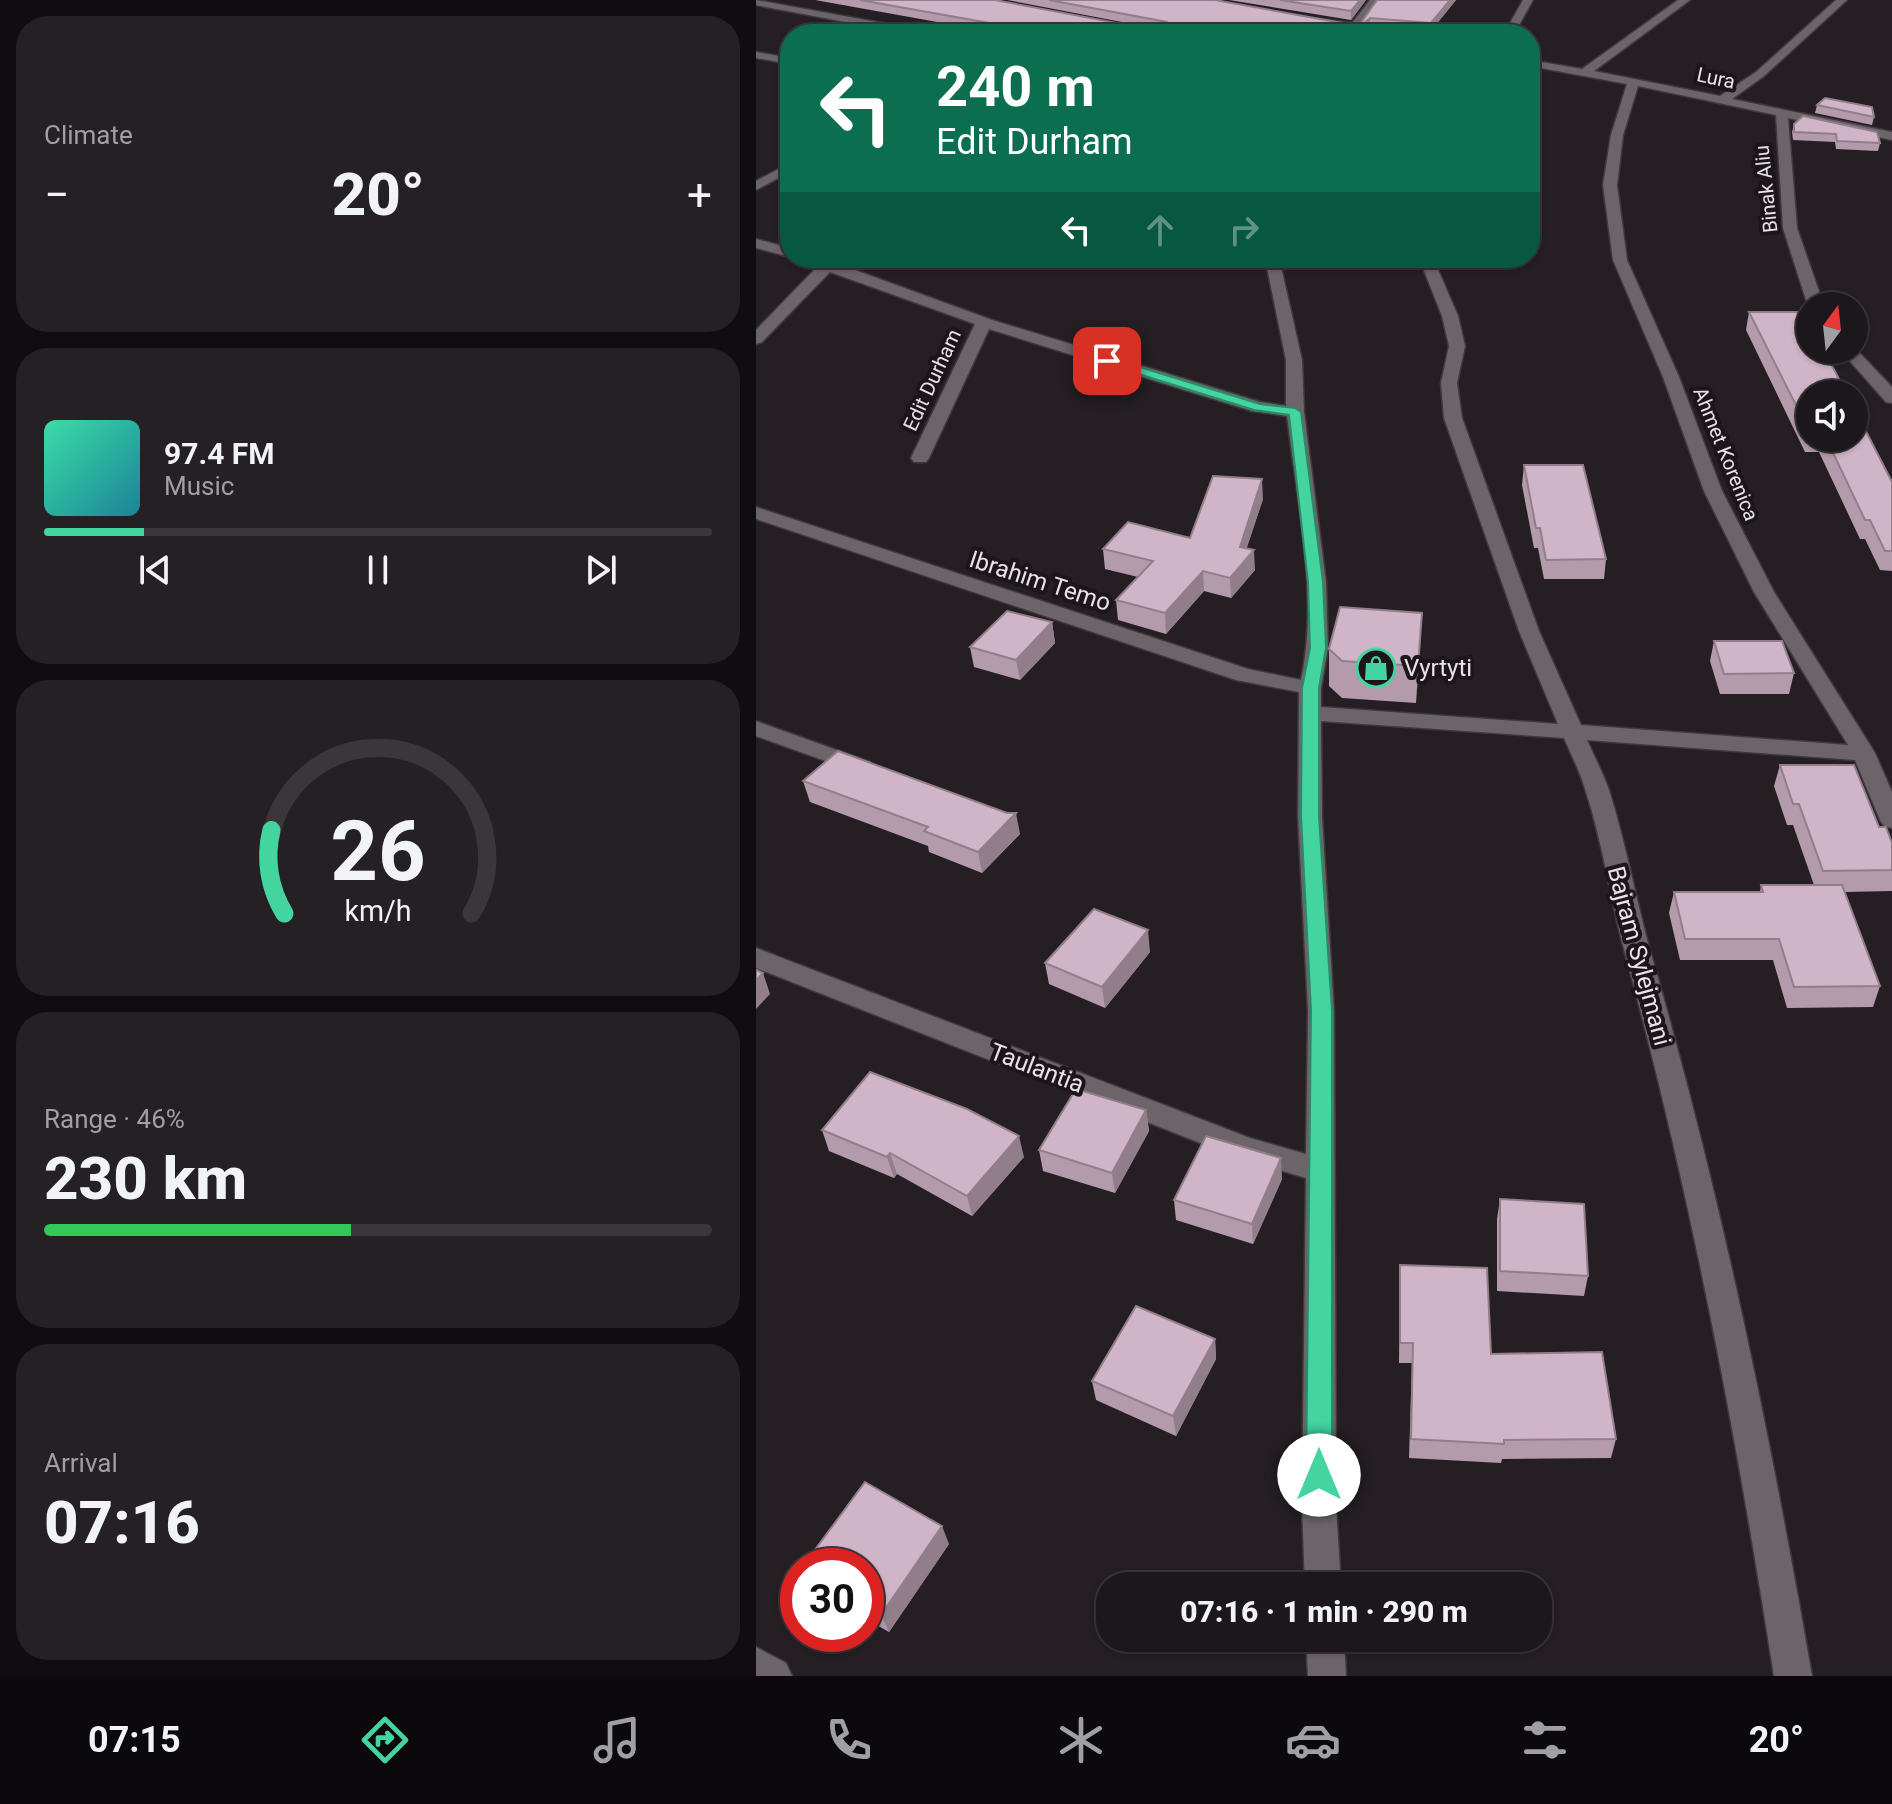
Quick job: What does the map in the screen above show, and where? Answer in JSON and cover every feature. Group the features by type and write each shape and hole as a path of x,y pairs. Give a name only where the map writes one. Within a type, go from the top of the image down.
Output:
{"street":[{"path":"1356,24 1375,0"},
{"path":"1515,24 1528,0"},
{"path":"1585,72 1685,0"},
{"path":"1722,100 1760,74 1842,0"},
{"path":"756,2 873,24"},
{"path":"1299,19 1321,24"},
{"path":"756,55 780,59"},
{"name":"Lura","path":"1540,65 1892,137"},
{"name":"Ahmet Korenica","path":"1635,82 1630,88 1617,135 1610,185 1620,260 1656,340 1713,491 1764,592 1864,753 1892,820"},
{"name":"Binak Aliu","path":"1782,113 1790,228 1811,292"},
{"path":"756,186 780,173"},
{"path":"756,243 780,248"},
{"path":"756,339 825,268"},
{"name":"Edit Durham","path":"836,268 986,323 1258,407 1295,412"},
{"path":"1274,268 1294,360 1295,412 1316,582 1318,648 1311,701 1310,816 1321,1011 1319,1506 1322,1572"},
{"name":"Bajram Sylejmani","path":"1430,268 1450,316 1457,346 1449,383 1453,418 1529,631 1597,789 1701,1202 1762,1489 1793,1676"},
{"name":"Edit Durham","path":"920,458 979,329 986,323"},
{"path":"1862,364 1892,398"},
{"name":"Ibrahim Temo","path":"756,513 1244,675 1311,701 1574,732 1864,753"},
{"path":"756,728 886,776"},
{"name":"Taulantia","path":"756,958 1246,1149 1320,1170"},
{"path":"1326,1652 1327,1676"},
{"path":"756,1666 773,1676"}],"building":[{"path":"860,0 995,0 1122,24 995,24"},
{"path":"1049,0 1215,0 1342,23 1168,24"},
{"path":"1280,0 1360,0 1351,11"},
{"path":"1377,0 1450,0 1431,23 1370,18 1360,24"},
{"path":"1825,98 1872,107 1874,117 1817,105"},
{"path":"1803,116 1877,132 1880,143 1837,141 1836,134 1794,132 1794,124"},
{"path":"1749,312 1796,312 1796,364 1831,364 1840,380 1796,380 1796,405"},
{"path":"1868,435 1892,482 1892,551 1885,551 1870,520 1865,520 1833,452 1868,452"},
{"path":"1524,465 1583,465 1606,559 1546,560 1540,528 1536,528"},
{"path":"1213,476 1262,479 1240,547 1254,550 1230,578 1203,571 1165,613 1116,600 1153,561 1103,549 1128,522 1190,538"},
{"path":"1340,607 1422,613 1418,666 1342,661 1329,649"},
{"path":"1007,611 1052,622 1016,660 970,647"},
{"path":"1714,641 1782,641 1794,673 1724,674"},
{"path":"838,751 1007,813 1016,813 978,852 924,831 928,827 803,781"},
{"path":"1780,765 1854,765 1879,827 1886,827 1892,843 1892,870 1823,871 1799,804 1793,804"},
{"path":"1761,885 1842,885 1880,986 1794,987 1779,939 1685,939 1674,892 1763,892"},
{"path":"1094,909 1148,930 1102,987 1045,963"},
{"path":"870,1072 967,1109 1019,1136 967,1196 890,1153 887,1157 822,1130"},
{"path":"1076,1089 1146,1110 1112,1173 1039,1150"},
{"path":"1206,1136 1281,1158 1252,1224 1174,1200"},
{"path":"1500,1199 1584,1204 1588,1276 1500,1271"},
{"path":"1400,1265 1487,1268 1491,1354 1602,1352 1616,1439 1504,1440 1504,1444 1411,1439 1413,1343 1400,1343"},
{"path":"1136,1306 1215,1339 1173,1416 1092,1381"},
{"path":"865,1482 942,1526 884,1611 884,1548 816,1548"}],"place":[{"name":"Vyrtyti","path":"1376,668"}],"route":[{"path":"1107,361 1258,407 1295,412 1316,582 1318,648 1310,688 1310,816 1321,1011 1319,1475"}]}
